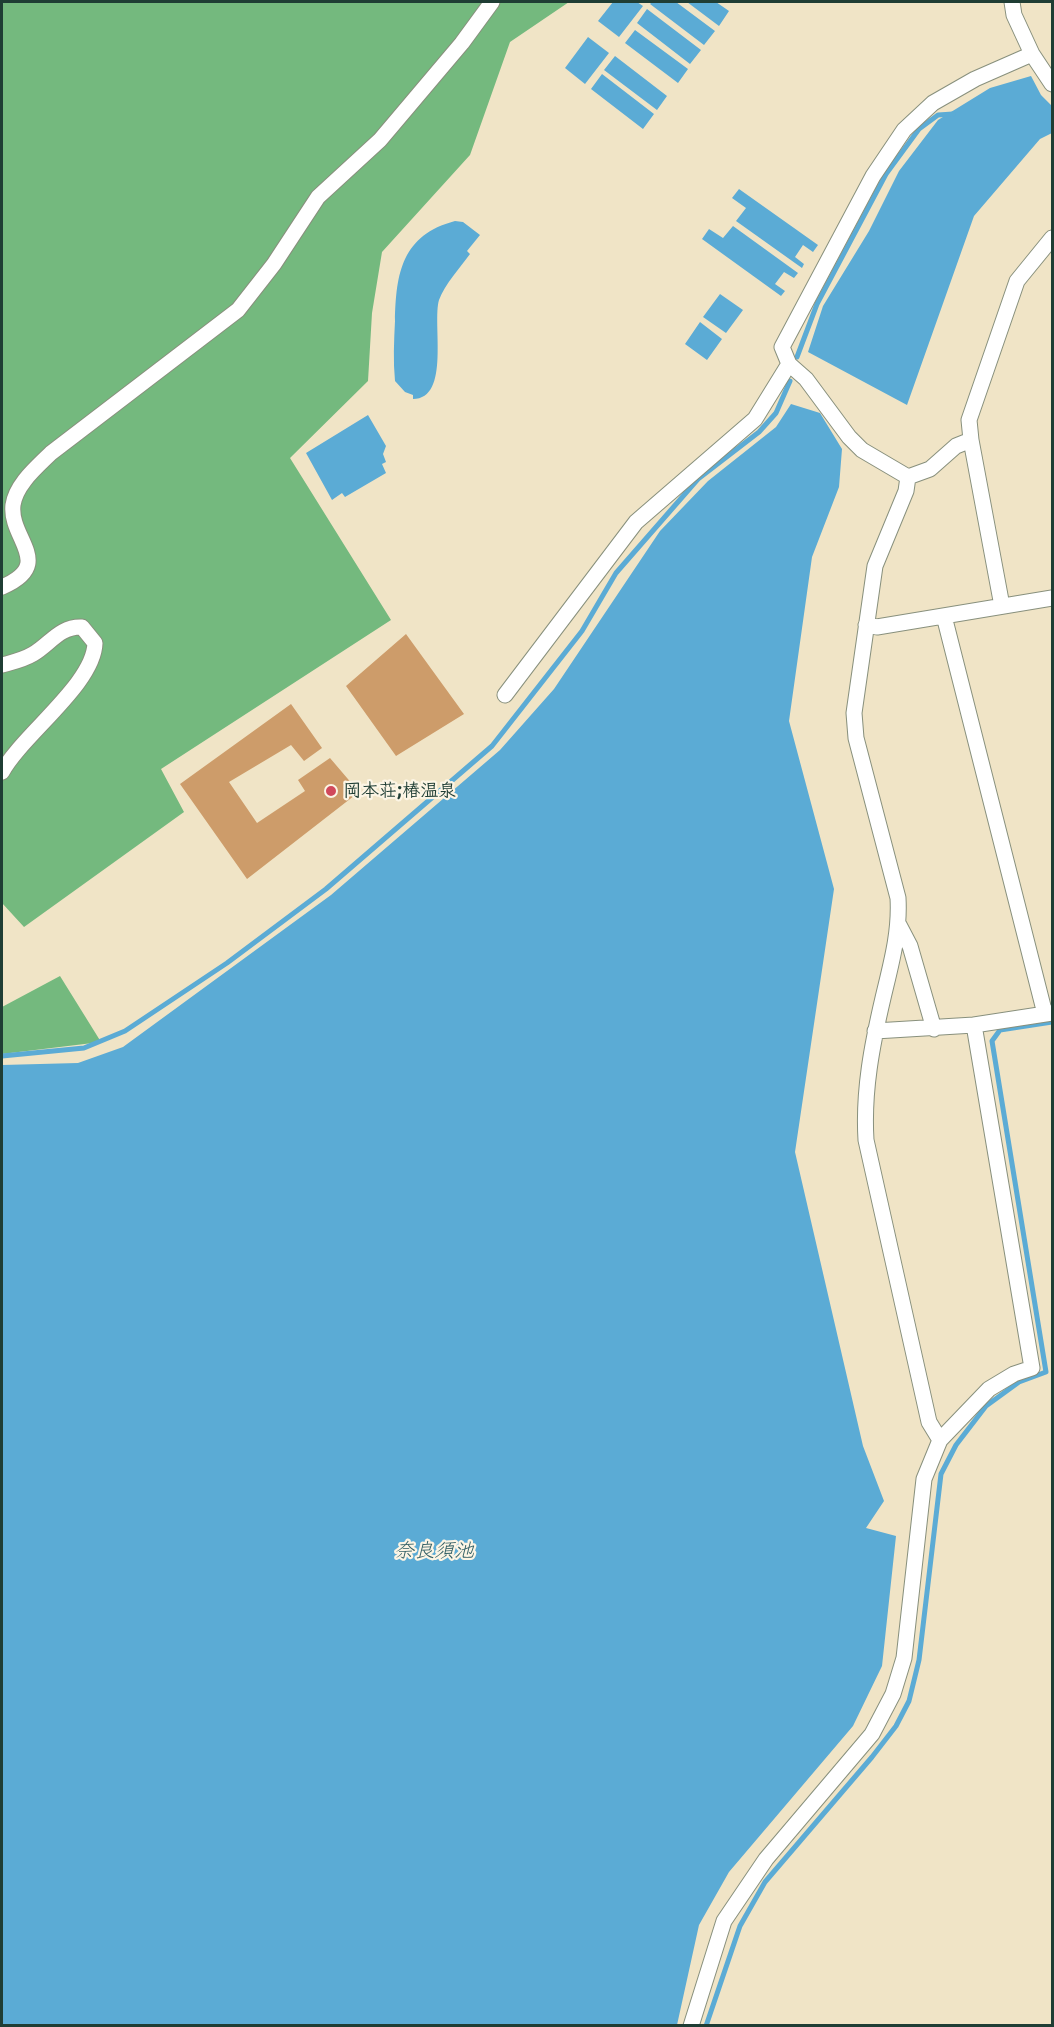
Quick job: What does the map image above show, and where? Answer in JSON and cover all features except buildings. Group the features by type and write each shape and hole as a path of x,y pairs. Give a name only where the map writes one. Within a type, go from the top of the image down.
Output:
{"street":[{"path":"2,587 23,575 27,566 27,552 13,506 20,488 31,474 51,453 238,310 274,264 318,197 380,140 462,43 492,2"},
{"path":"1012,2 1014,15 1032,54 1053,84"},
{"path":"908,477 862,450 849,437 806,379 789,364 782,347 873,176 904,130 933,103 975,79 1032,54"},
{"path":"1002,606 969,420 1017,281 1053,238"},
{"path":"505,694 636,522 755,419 789,364"},
{"path":"908,477 930,469 956,446 971,440"},
{"path":"908,477 906,491 875,566 854,713 856,738 898,898 899,925 876,1031 864,1103 866,1140 929,1422 940,1440"},
{"path":"866,625 877,627 1053,598"},
{"path":"876,1031 974,1025 1048,1013 944,616"},
{"path":"2,665 34,654 58,634 74,627 82,627 95,643 92,663 22,744 2,772"},
{"path":"899,925 910,946 934,1029"},
{"path":"691,2025 724,1921 766,1859 872,1734 893,1694 904,1658 924,1479 940,1440 989,1389 1014,1374 1032,1368 974,1025"}],"green space":[{"path":"2,2 569,2 510,42 470,155 382,252 372,313 368,381 290,458 391,620 161,769 184,812 24,927 2,903"},
{"path":"60,976 101,1042 2,1054 2,1007"}],"water":[{"path":"613,2 637,2 643,6 619,37 598,21"},
{"path":"652,2 676,2 715,31 704,45 650,4"},
{"path":"687,2 716,2 729,11 719,26"},
{"path":"647,9 701,50 690,64 637,23"},
{"path":"635,30 688,69 678,83 625,43"},
{"path":"588,37 609,53 585,84 565,68"},
{"path":"615,56 667,96 657,110 604,70"},
{"path":"602,74 654,114 643,129 591,89"},
{"path":"1031,76 1041,95 1052,106 1052,133 1040,139 974,216 907,405 808,352 823,306 869,231 899,171 938,120 990,88"},
{"path":"739,189 818,245 813,252 803,245 795,257 804,264 802,268 736,221 746,208 732,198"},
{"path":"455,221 463,222 480,235 467,251 470,254 439,300 436,374 432,387 425,396 413,399 413,395 405,392 395,381 396,303 400,272 413,246 423,236 437,227"},
{"path":"733,226 798,273 794,278 784,272 775,284 785,291 781,296 702,239 709,229 723,238"},
{"path":"720,294 743,310 726,333 703,317"},
{"path":"700,322 722,339 707,360 685,344"},
{"name":"奈良須池","path":"791,404 820,413 842,449 839,487 812,557 789,721 834,889 795,1152 863,1446 884,1501 866,1528 896,1536 882,1666 853,1726 729,1872 699,1925 677,2025 2,2025 2,1065 78,1063 123,1047 331,895 500,750 554,689 660,531 708,481 776,427"},
{"path":"368,415 386,446 383,454 386,462 382,464 386,473 345,497 342,493 332,500 306,453"}],"waterway":[{"path":"797,357 817,304 886,174 919,129 938,115 953,114"},
{"path":"2,1056 84,1048 125,1031 227,963 326,889 492,746 582,631 616,573 698,479 759,432 776,413 790,381"},
{"path":"706,2026 740,1926 765,1882 872,1757 896,1726 909,1701 919,1660 941,1474 956,1445 986,1406 1019,1382 1046,1372 992,1041 1000,1030 1052,1022"}],"place":[{"name":"岡本荘;椿温泉","path":"331,791"}]}
